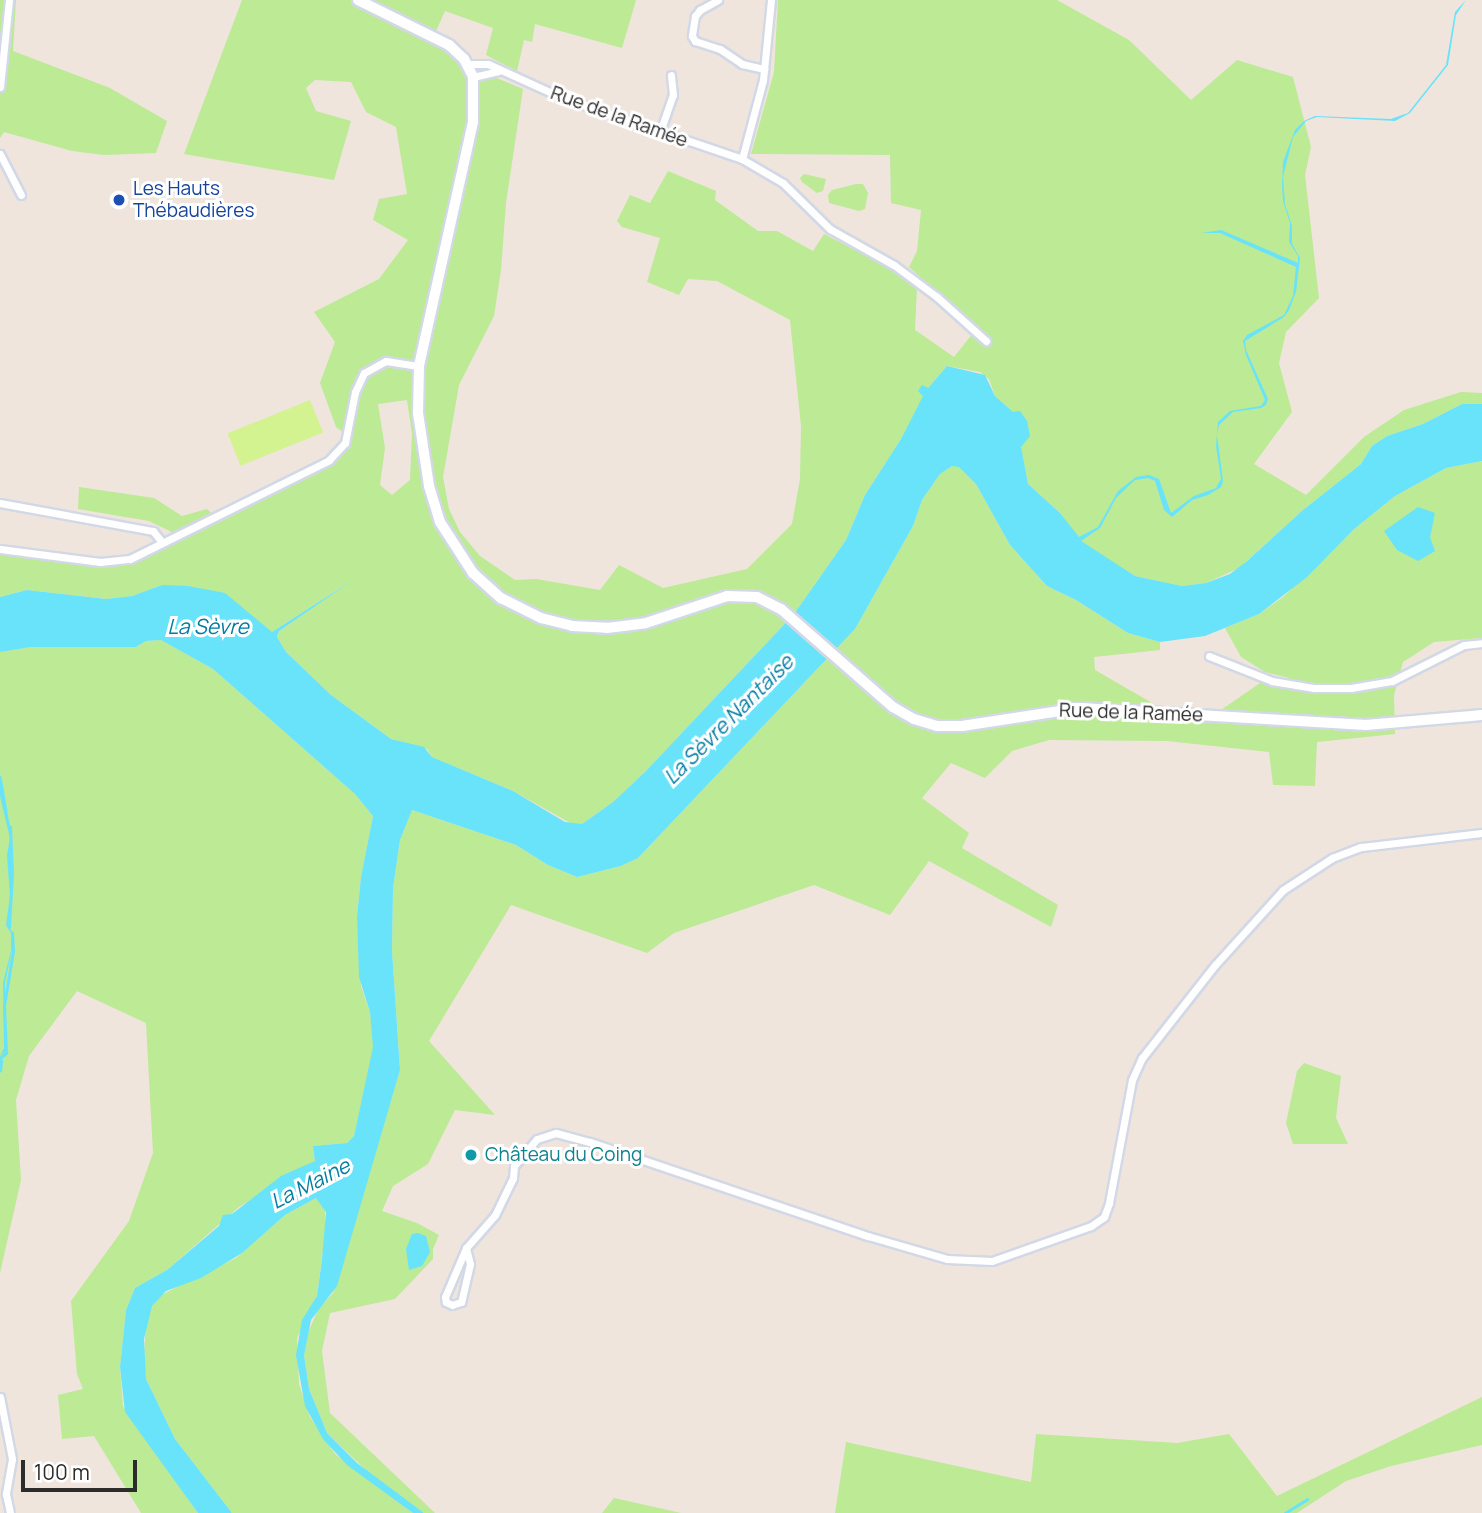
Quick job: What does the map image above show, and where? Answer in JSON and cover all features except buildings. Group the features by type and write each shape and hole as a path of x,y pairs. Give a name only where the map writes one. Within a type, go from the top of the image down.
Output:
{"main road":[{"path":"358,0 449,45 468,64 474,77"},
{"name":"Rue de la Ramée","path":"474,77 473,122 419,366 418,412 435,510 458,554 473,573 501,598 541,618 589,627 646,623 735,595 757,597 781,609 892,707 914,719 947,727 1080,708 1326,723 1402,723 1482,715"}],"street":[{"path":"0,88 9,0"},
{"path":"718,0 695,16 692,36 695,41 720,49 742,64 764,69"},
{"path":"742,159 764,69 771,0"},
{"name":"Rue de la Ramée","path":"468,64 488,64 563,98 742,159 783,183 830,229 894,265 937,296 986,341"},
{"path":"474,77 499,71"},
{"path":"660,132 673,95 671,75"},
{"path":"0,154 21,195"},
{"path":"0,549 115,563 329,460 345,443 355,392 364,373 386,361 419,366"},
{"path":"0,503 153,531 162,542"},
{"path":"1209,656 1272,681 1314,688 1351,688 1392,681 1464,645 1482,643"},
{"path":"466,1248 470,1264 461,1302 452,1305 446,1302 445,1297 466,1248 495,1214 513,1178 514,1166 537,1139 556,1133 590,1142 867,1236 947,1259 992,1261 1091,1226 1104,1217 1109,1203 1132,1080 1142,1058 1215,965 1275,899 1303,875 1332,858 1361,847 1482,834"},
{"path":"0,1397 12,1459 6,1494 10,1513"}],"green space":[{"path":"0,0 16,0 13,51 110,88 167,121 156,153 104,155 72,151 4,132 0,138"},
{"path":"242,0 636,0 622,48 535,24 532,42 524,40 517,71 486,55 493,28 445,11 432,40 460,59 471,86 494,77 523,89 506,203 501,270 494,316 459,385 443,477 449,509 460,532 480,556 515,580 536,579 600,590 619,565 663,588 747,569 792,524 800,479 801,426 790,320 717,281 688,279 679,295 647,282 660,238 622,227 617,221 630,195 650,203 668,171 716,191 715,200 758,231 777,231 813,251 824,234 890,268 917,288 915,330 954,357 977,328 909,267 917,251 921,210 891,203 890,155 751,154 774,72 778,0 1057,0 1129,40 1191,100 1237,60 1293,77 1311,147 1305,175 1319,298 1286,332 1279,363 1292,412 1254,464 1306,495 1364,437 1404,410 1461,392 1482,393 1482,404 1462,404 1423,424 1387,436 1372,446 1361,464 1303,510 1239,568 1206,583 1182,586 1135,576 1083,544 1060,513 1028,484 1013,412 995,396 989,379 980,372 947,366 927,389 918,391 924,395 901,439 865,495 846,540 794,614 646,771 613,802 582,824 574,825 513,791 432,757 427,749 391,739 331,695 286,652 277,637 279,631 351,581 272,632 162,585 132,596 106,599 27,590 0,597 0,551 117,566 182,537 149,521 78,509 79,487 154,498 182,516 207,509 220,522 332,463 352,439 336,427 320,383 335,342 314,312 379,279 408,240 373,220 379,199 407,194 396,127 366,112 351,82 315,80 306,88 316,111 351,121 334,180 184,154","holes":["407,400 412,434 410,480 392,495 380,485 385,448 378,404"]},
{"path":"804,174 826,179 823,191 817,193 802,182 800,178"},
{"path":"863,184 868,193 865,209 859,211 829,203 828,195 832,190"},
{"path":"310,400 323,432 241,466 227,433"},
{"path":"1482,461 1482,638 1434,642 1403,662 1394,695 1395,734 1317,742 1315,786 1273,785 1269,752 1167,741 1049,740 1012,751 985,778 951,763 922,798 969,833 962,848 1058,905 1051,927 929,861 890,915 814,885 674,933 647,953 511,905 429,1041 495,1115 455,1110 428,1164 393,1186 382,1211 417,1223 439,1235 433,1249 433,1259 395,1299 330,1313 322,1351 330,1413 435,1513 424,1513 369,1473 327,1433 309,1389 304,1355 305,1339 318,1310 333,1293 400,1070 392,951 393,888 400,840 412,810 516,845 548,865 577,877 621,866 638,858 855,629 913,526 922,500 940,474 952,466 959,466 976,484 1010,545 1047,586 1076,600 1128,633 1160,642 1160,650 1094,657 1095,670 1159,707 1221,710 1260,683 1289,678 1265,672 1241,657 1225,628 1259,614 1283,597 1353,530 1395,496 1446,468"},
{"path":"161,640 213,669 355,794 373,816 361,877 357,916 361,986 370,1012 374,1047 354,1136 347,1143 313,1146 315,1161 239,1207 167,1270 135,1288 126,1310 120,1367 123,1406 198,1513 141,1513 94,1436 62,1439 58,1395 83,1389 77,1374 71,1301 129,1221 153,1153 146,1023 77,991 29,1056 16,1100 21,1180 0,1273 0,652 30,647 136,647 146,641"},
{"path":"1304,1063 1341,1076 1336,1118 1348,1144 1293,1144 1286,1123 1297,1071"},
{"path":"316,1198 325,1208 325,1234 317,1296 297,1338 299,1384 310,1417 335,1454 413,1513 232,1513 175,1439 146,1379 146,1323 159,1296 236,1258 285,1215"},
{"path":"1482,1397 1482,1445 1391,1466 1346,1481 1297,1513 835,1513 846,1442 1031,1482 1036,1434 1177,1443 1229,1434 1277,1496"},
{"path":"614,1498 681,1513 602,1513"}],"water":[{"path":"1466,0 1456,15 1448,65 1410,113 1395,121 1317,117 1306,121 1293,137 1283,177 1285,204 1292,226 1292,244 1300,258 1296,292 1284,317 1245,341 1246,350 1268,399 1266,405 1261,408 1233,412 1219,425 1217,435 1223,481 1221,487 1192,500 1172,517 1164,510 1155,481 1148,478 1135,480 1116,498 1100,528 1081,541 1135,576 1182,586 1206,583 1230,574 1247,561 1303,510 1361,464 1372,446 1387,436 1423,424 1462,404 1482,404 1482,461 1446,468 1395,496 1353,530 1307,577 1259,614 1205,636 1160,642 1128,633 1076,600 1047,586 1010,545 976,484 959,467 952,466 940,474 922,500 913,526 855,629 638,858 621,866 577,877 548,865 516,845 412,810 400,840 393,888 392,951 400,1070 337,1286 311,1320 304,1355 309,1389 327,1433 357,1463 424,1513 413,1513 347,1465 323,1439 305,1406 296,1355 302,1320 317,1296 322,1259 326,1212 316,1198 285,1215 242,1253 201,1278 166,1291 152,1306 144,1339 146,1379 175,1439 232,1513 198,1513 125,1412 120,1367 126,1310 135,1288 167,1270 219,1226 223,1215 232,1214 281,1176 315,1161 313,1146 347,1143 354,1136 373,1047 370,1012 359,977 357,916 361,877 373,816 355,794 213,669 161,640 146,641 136,647 31,647 0,652 0,597 27,590 106,599 132,596 162,585 188,586 225,593 272,632 353,580 279,631 277,637 286,652 331,695 391,739 424,747 432,757 513,791 565,822 582,824 613,802 646,771 794,614 846,540 865,495 901,439 923,396 918,391 922,385 928,388 947,366 985,375 995,396 1013,412 1020,411 1027,421 1030,436 1021,447 1028,484 1060,513 1079,537 1098,527 1118,491 1136,477 1149,475 1159,479 1171,513 1194,496 1216,488 1221,479 1216,446 1218,422 1230,411 1261,406 1265,400 1246,355 1243,341 1247,335 1284,315 1293,296 1296,267 1220,233 1202,233 1221,230 1298,263 1298,256 1289,242 1290,223 1283,201 1282,186 1283,162 1295,130 1304,121 1315,116 1391,119 1408,113 1446,65 1455,12"},
{"path":"1418,507 1435,513 1430,537 1435,551 1418,561 1397,550 1384,531"},
{"path":"0,776 12,836 10,917 8,924 13,934 12,950 5,983 5,1052 0,1056 4,1048 3,983 11,951 11,933 6,925 10,896 7,855 10,838 0,796"},
{"path":"412,1234 426,1236 430,1252 422,1266 409,1270 406,1249"}],"waterway":[{"path":"0,777 6,810"},
{"path":"9,927 12,874 10,827"},
{"path":"0,1058 6,1053 4,1006 13,951 12,933"},
{"path":"0,1071 1,1061"},
{"path":"1285,1513 1307,1499"}],"place":[{"name":"Les Hauts Thébaudières","path":"119,200"},
{"name":"Château du Coing","path":"471,1155"}],"water label":[{"name":"La Sèvre","path":"208,626"},
{"name":"La Sèvre Nantaise","path":"728,719"},
{"name":"La Maine","path":"310,1183"}]}
